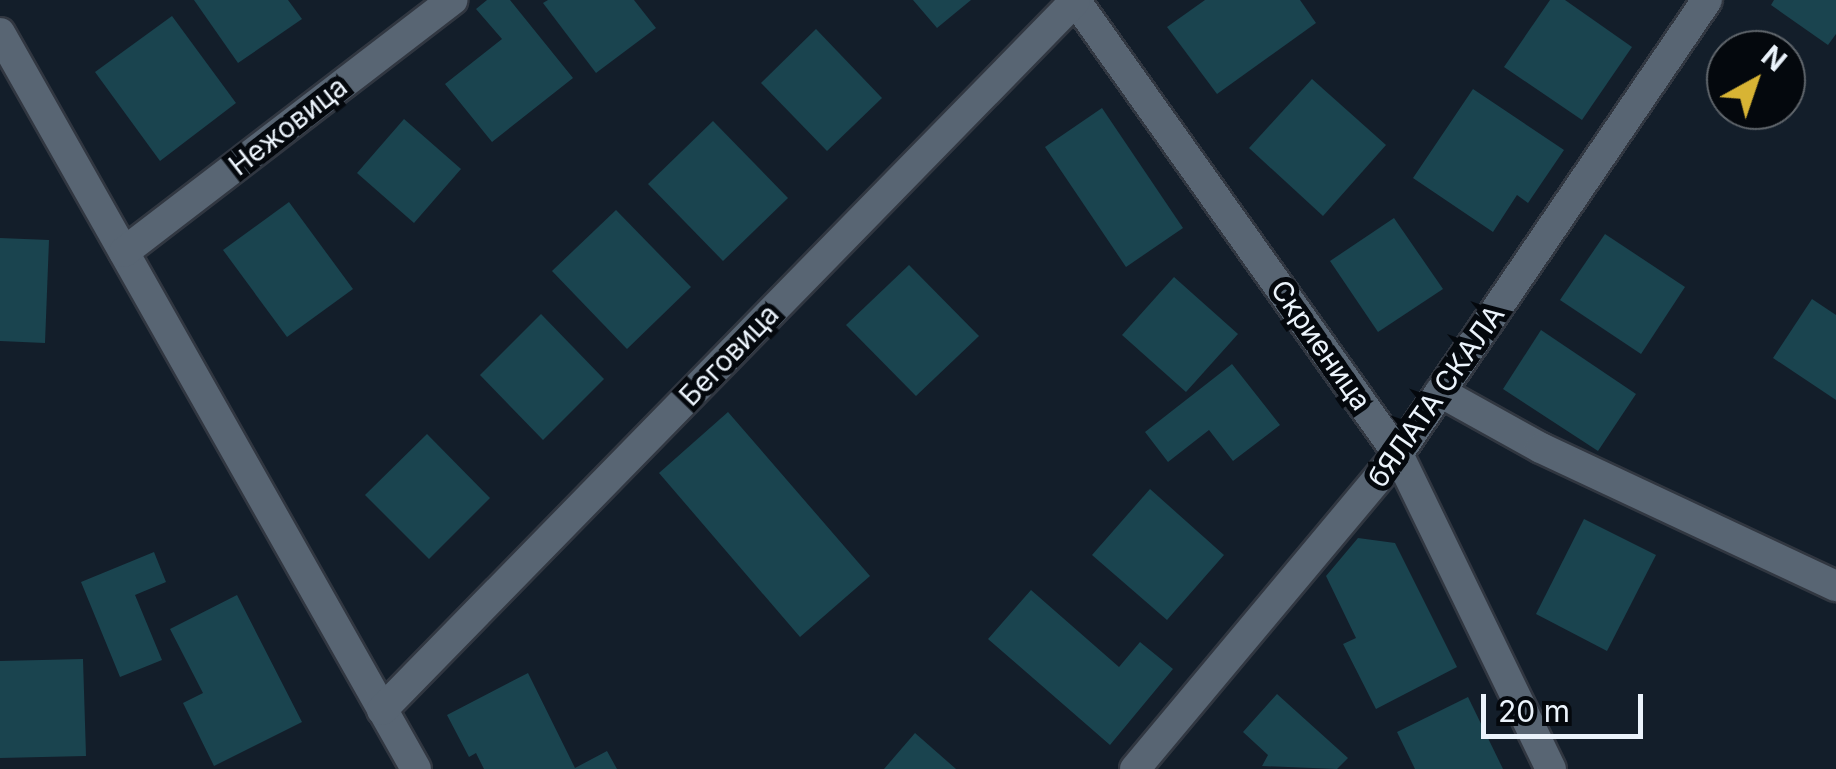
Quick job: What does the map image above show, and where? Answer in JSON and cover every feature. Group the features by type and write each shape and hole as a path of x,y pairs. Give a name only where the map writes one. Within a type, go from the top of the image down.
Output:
{"street":[{"name":"Нежовица","path":"124,252 452,0"},
{"name":"Скриеница","path":"1075,0 1398,454 1551,769"},
{"name":"Беговица","path":"382,710 1075,0"},
{"name":"бЯЛАТА СКАЛА","path":"1134,769 1398,454 1707,0"},
{"path":"0,34 416,769"},
{"path":"1440,392 1541,448 1836,586"}],"building":[{"path":"194,0 288,0 302,19 238,63"},
{"path":"487,0 510,0 573,78 492,142 445,84 502,39 476,9"},
{"path":"634,0 656,28 596,73 543,3"},
{"path":"913,0 971,0 937,28"},
{"path":"1205,0 1300,0 1316,23 1217,94 1167,27"},
{"path":"1550,0 1565,0 1632,47 1582,120 1504,67"},
{"path":"1774,0 1836,0 1836,34 1828,45 1771,5"},
{"path":"172,16 236,103 160,161 95,72"},
{"path":"816,29 882,98 827,151 761,83"},
{"path":"1312,79 1386,145 1323,216 1249,148"},
{"path":"1473,89 1564,150 1528,203 1517,195 1493,232 1413,178"},
{"path":"1102,108 1183,228 1126,267 1045,147"},
{"path":"404,119 461,169 414,223 357,173"},
{"path":"713,121 788,198 723,261 648,184"},
{"path":"289,202 353,289 287,337 223,250"},
{"path":"616,210 691,287 627,349 552,271"},
{"path":"1394,218 1443,289 1378,332 1330,261"},
{"path":"1605,234 1685,287 1641,354 1560,300"},
{"path":"0,238 49,240 45,343 0,341"},
{"path":"909,265 979,336 916,396 846,325"},
{"path":"1174,277 1238,334 1186,392 1122,335"},
{"path":"1812,299 1836,315 1836,400 1773,358"},
{"path":"541,314 604,379 543,440 480,375"},
{"path":"1541,330 1636,394 1598,451 1503,389"},
{"path":"1232,364 1280,425 1233,461 1209,430 1168,462 1145,432"},
{"path":"728,412 870,576 800,637 659,473"},
{"path":"427,434 490,498 429,559 365,495"},
{"path":"1150,489 1224,555 1167,620 1092,555"},
{"path":"1584,519 1656,555 1607,651 1536,614"},
{"path":"1358,538 1395,543 1457,667 1376,709 1343,644 1356,638 1326,576"},
{"path":"154,552 166,582 135,595 162,660 120,677 81,582"},
{"path":"1031,590 1119,667 1140,642 1173,669 1110,745 988,639"},
{"path":"237,595 302,722 214,766 183,703 203,693 170,629"},
{"path":"83,659 86,756 0,758 0,661"},
{"path":"528,673 575,768 607,751 617,769 484,769 476,753 469,757 447,715"},
{"path":"1277,694 1348,758 1337,769 1262,766 1268,755 1243,732"},
{"path":"1468,697 1503,769 1415,769 1397,732"},
{"path":"915,733 956,769 884,769"}]}
